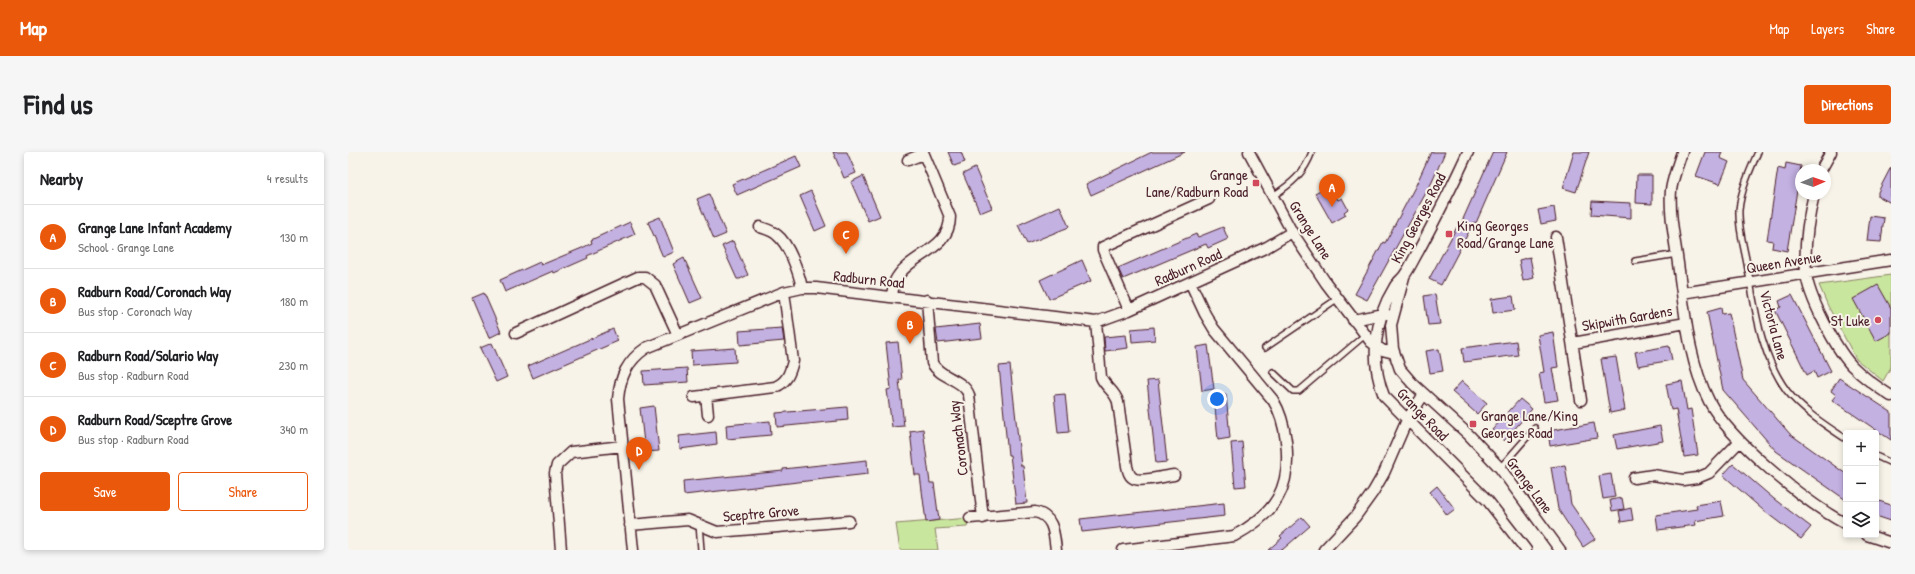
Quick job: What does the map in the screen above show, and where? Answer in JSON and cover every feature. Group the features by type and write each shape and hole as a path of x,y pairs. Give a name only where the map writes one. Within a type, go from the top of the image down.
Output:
{"street":[{"name":"Grange Lane","path":"1249,152 1292,232 1353,320 1375,346 1394,353"},
{"name":"King Georges Road","path":"1404,275 1447,198 1468,152"},
{"path":"1682,152 1671,190 1672,215 1686,323 1699,375 1709,402 1740,441 1783,479 1823,510 1843,522"},
{"path":"1824,164 1831,152"},
{"path":"892,296 894,282 900,272 943,239 950,226 950,217 923,153 908,160"},
{"path":"1129,310 1103,247 1209,199"},
{"path":"1813,200 1808,226 1806,252 1806,274 1808,283 1821,315 1840,348 1852,365 1873,384 1891,396"},
{"path":"760,227 777,234 786,246 800,277 802,288"},
{"name":"Radburn Road","path":"633,550 618,399 620,382 627,368 635,356 646,348 784,292 802,288 927,300 1096,322 1129,310 1267,247 1292,232"},
{"name":"Skipwith Gardens","path":"1556,237 1581,400"},
{"name":"Queen Avenue","path":"1682,293 1891,260"},
{"name":"Grange Lane","path":"1404,275 1387,315 1394,353 1400,369 1500,468 1560,550"},
{"path":"516,333 638,277 645,277 655,285 678,335"},
{"path":"1123,550 1234,536 1249,528 1260,518 1275,502 1284,488 1288,472 1288,454 1284,425 1280,411 1214,329 1190,282"},
{"path":"694,397 775,387 782,384 787,379 791,372 792,361 784,292"},
{"name":"Coronach Way","path":"927,300 932,363 936,370 963,386 969,395 983,518"},
{"path":"1353,320 1387,315"},
{"name":"Grange Road","path":"1387,315 1375,346 1378,381 1384,396 1488,501 1526,550"},
{"path":"1096,322 1101,377 1103,383 1115,394 1118,402 1128,472 1134,479 1174,475"},
{"name":"Skipwith Gardens","path":"1573,343 1686,323"},
{"path":"1324,550 1355,517 1373,492 1384,473 1407,420 1424,394"},
{"path":"706,395 708,415"},
{"path":"1634,478 1653,475 1682,480 1698,478 1709,473 1740,441"},
{"path":"561,550 555,474 557,464 571,452 622,446"},
{"path":"970,518 1035,512 1042,514 1048,518 1053,529 1056,550"},
{"name":"Sceptre Grove","path":"630,525 688,520 717,532 849,521"},
{"path":"1876,538 1891,543"}],"lane":[{"path":"1273,196 1294,182 1304,169 1312,152"},
{"name":"Victoria Lane","path":"1758,152 1742,191 1739,211 1741,234 1763,340 1774,371 1788,391 1819,422 1843,437"},
{"path":"1635,261 1677,254"},
{"path":"1265,348 1338,299"},
{"path":"1273,372 1293,391 1298,391 1365,335"},
{"path":"1500,468 1535,428"},
{"path":"1879,457 1891,463"},
{"path":"699,524 701,550"}],"green space":[{"path":"1891,275 1891,367 1883,381 1856,359 1828,306 1819,285"},
{"path":"970,518 967,527 935,529 938,550 900,550 896,524"}],"building":[{"path":"833,152 847,152 856,173 844,178"},
{"path":"948,152 961,152 965,162 954,166"},
{"path":"1152,152 1185,152 1091,195 1086,184"},
{"path":"1431,152 1445,152 1432,182 1367,300 1355,294 1383,242 1385,243 1416,185"},
{"path":"1493,152 1507,152 1476,223 1474,222 1441,285 1429,279 1457,227 1459,228"},
{"path":"1574,152 1589,152 1576,192 1563,188"},
{"path":"1705,152 1722,152 1720,158 1729,162 1720,184 1696,176"},
{"path":"796,156 801,167 737,195 732,184"},
{"path":"1786,163 1795,165 1795,200 1787,251 1772,248 1773,241 1767,240 1778,168 1785,170"},
{"path":"1891,167 1891,203 1878,196 1878,192"},
{"path":"975,168 992,208 980,213 963,174"},
{"path":"1637,175 1652,175 1652,204 1636,203"},
{"path":"863,176 880,216 868,221 851,182"},
{"path":"1329,185 1338,200 1342,198 1348,209 1344,212 1346,215 1332,223 1315,193"},
{"path":"811,191 826,226 815,231 800,196"},
{"path":"709,194 726,234 714,239 697,199"},
{"path":"1592,201 1631,203 1631,218 1591,215"},
{"path":"1060,206 1069,227 1027,244 1018,225"},
{"path":"1554,207 1556,221 1541,224 1538,210"},
{"path":"1870,216 1884,218 1881,242 1867,241"},
{"path":"660,217 674,252 663,257 648,222"},
{"path":"630,222 635,234 587,256 588,258 554,273 553,271 505,292 500,280 540,262 541,265 582,248 592,243 591,240"},
{"path":"1223,227 1228,239 1208,248 1206,244 1123,279 1118,268 1196,234 1198,237"},
{"path":"733,241 748,275 740,279 737,279 722,246"},
{"path":"1530,257 1534,278 1523,281 1519,260"},
{"path":"684,258 702,298 690,303 673,264"},
{"path":"1082,260 1091,281 1049,299 1040,280"},
{"name":"St Luke","path":"1878,285 1891,308 1891,333 1876,341 1853,299"},
{"path":"484,293 501,332 489,338 472,298"},
{"path":"1435,294 1440,324 1428,325 1424,296"},
{"path":"1792,295 1831,371 1817,378 1814,371 1807,375 1775,310 1781,307 1779,301"},
{"path":"1513,296 1515,310 1493,313 1491,299"},
{"path":"1721,308 1722,314 1729,313 1743,380 1790,434 1843,472 1843,498 1776,451 1723,390 1707,312"},
{"path":"980,324 982,338 938,343 936,329"},
{"path":"1154,327 1155,340 1132,342 1131,329"},
{"path":"782,328 784,341 740,345 739,331"},
{"path":"613,329 618,341 533,378 528,366"},
{"path":"1553,332 1558,367 1552,368 1558,400 1544,402 1539,373 1544,372 1538,335"},
{"path":"1126,335 1128,348 1105,351 1104,337"},
{"path":"1516,341 1518,355 1464,362 1462,348"},
{"path":"898,342 902,380 899,380 904,426 892,427 887,390 891,389 886,343"},
{"path":"492,343 507,377 496,382 480,348"},
{"path":"1208,345 1214,389 1202,391 1197,347"},
{"path":"1669,346 1672,360 1638,366 1635,352"},
{"path":"735,348 736,362 692,365 691,351"},
{"path":"1439,349 1443,371 1430,373 1426,351"},
{"path":"1616,357 1625,410 1610,413 1601,359"},
{"path":"1010,365 1021,466 1023,466 1027,503 1016,504 1010,455 1008,455 999,366"},
{"path":"687,368 688,382 644,385 643,371"},
{"path":"1839,378 1891,412 1891,440 1879,432 1879,430 1876,430 1832,400 1836,395 1831,391"},
{"path":"1158,380 1167,462 1156,463 1147,381"},
{"path":"1462,381 1487,403 1477,414 1452,392"},
{"path":"1682,381 1687,410 1691,409 1698,455 1684,457 1676,409 1671,410 1666,384"},
{"path":"1065,394 1069,432 1058,433 1054,395"},
{"path":"1226,394 1230,438 1218,440 1214,395"},
{"path":"1520,399 1532,409 1504,441 1492,430"},
{"path":"654,406 659,451 645,452 640,408"},
{"path":"847,407 848,420 777,427 776,413"},
{"path":"770,421 771,435 727,439 726,425"},
{"path":"1594,423 1597,438 1550,446 1548,431"},
{"path":"1660,426 1663,441 1617,449 1614,435"},
{"path":"923,429 930,483 934,483 939,520 926,522 920,475 915,475 910,431"},
{"path":"716,432 717,444 680,449 679,436"},
{"path":"1242,442 1246,486 1235,487 1231,443"},
{"path":"867,460 868,474 684,495 683,481 783,471 783,469"},
{"path":"1733,464 1774,499 1811,527 1801,539 1764,511 1723,475"},
{"path":"1565,465 1571,504 1595,539 1583,547 1558,509 1551,467"},
{"path":"1611,474 1615,497 1603,499 1599,476"},
{"path":"1437,486 1455,509 1447,515 1430,492"},
{"path":"1622,498 1624,509 1612,511 1610,500"},
{"path":"1721,501 1724,516 1695,521 1696,525 1658,530 1656,515 1697,509 1696,505"},
{"path":"1879,501 1891,505 1891,521 1879,517"},
{"path":"1224,503 1225,516 1082,532 1080,519"},
{"path":"1631,508 1633,520 1621,522 1619,511"},
{"path":"1302,517 1310,526 1282,550 1268,550 1282,538 1280,536"}],"place":[{"name":"Grange Lane/Radburn Road","path":"1256,183"},
{"name":"Grange Lane Infant Academy","path":"1332,207"},
{"name":"King Georges Road/Grange Lane","path":"1449,234"},
{"name":"Radburn Road/Solario Way","path":"846,254"},
{"name":"St Luke","path":"1878,320"},
{"name":"Radburn Road/Coronach Way","path":"910,344"},
{"name":"Grange Lane/King Georges Road","path":"1473,424"},
{"name":"Radburn Road/Sceptre Grove","path":"639,470"}]}
